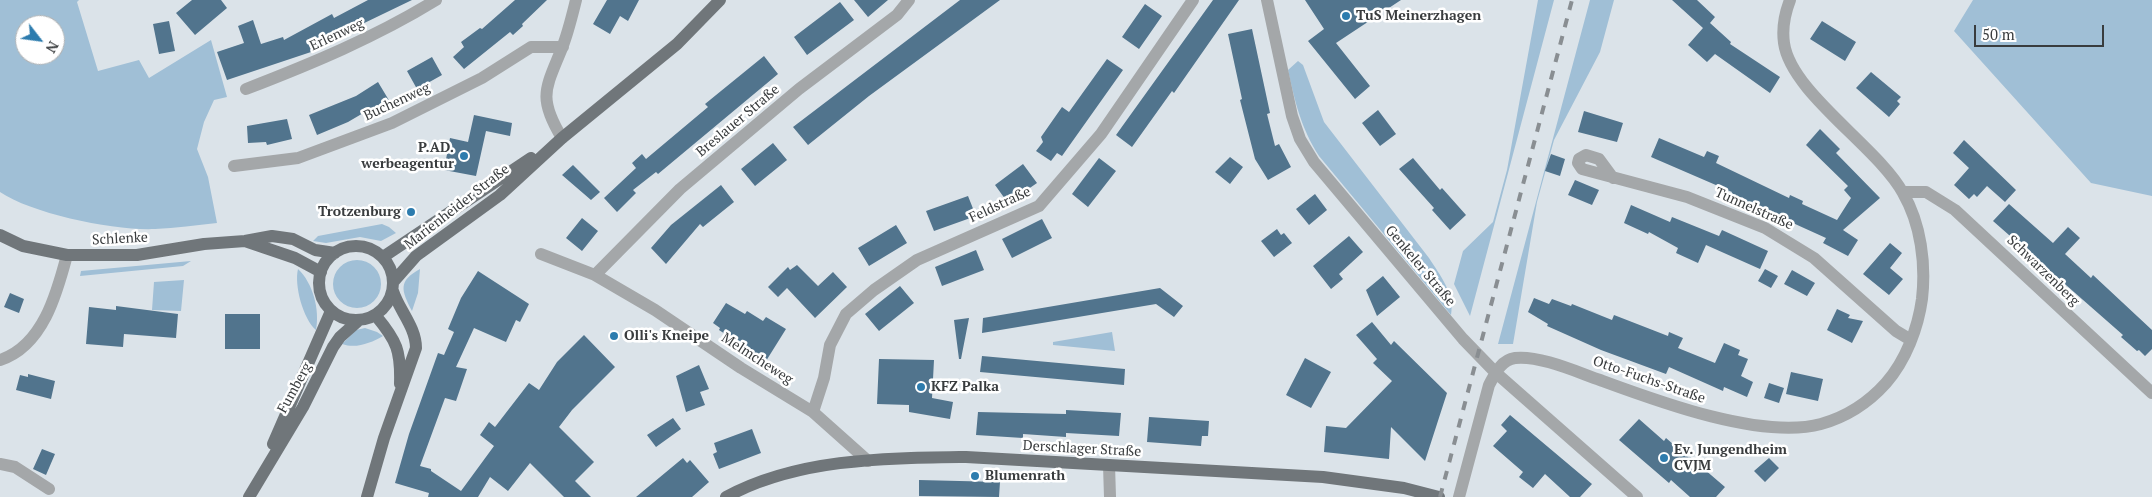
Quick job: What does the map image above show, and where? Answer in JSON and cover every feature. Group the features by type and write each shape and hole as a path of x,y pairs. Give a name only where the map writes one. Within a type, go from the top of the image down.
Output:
{"main road":[{"name":"Marienheider Straße","path":"394,286 416,256 500,195 562,138 677,44 720,0"},
{"name":"Marienheider Straße","path":"383,256 562,138"},
{"name":"Schlenke","path":"0,235 23,246 67,255 137,255 204,244 245,242 272,236 292,239 314,250 335,253"},
{"name":"Schlenke","path":"245,242 295,258 320,272"},
{"path":"367,497 384,438 415,355 416,339 398,306 394,286 388,264 383,256 370,248 356,246 335,253 326,261 320,272 319,289 325,304 339,317 358,321 376,316 387,305 394,286"},
{"name":"Fumberg","path":"262,472 289,405 331,311"},
{"path":"376,316 391,334 399,350 400,394"},
{"name":"Fumberg","path":"249,497 262,472 303,407 340,337 358,321"},
{"name":"Derschlager Straße","path":"726,497 758,482 793,472 868,461 966,458 1323,477 1404,488 1439,497"}],"street":[{"name":"Erlenweg","path":"246,89 305,66 399,23 436,0"},
{"path":"562,138 545,100 545,92 549,76 563,47 576,0"},
{"name":"Breslauer Straße","path":"595,275 680,189 800,89 897,15 909,0"},
{"name":"Feldstraße","path":"813,412 824,378 830,345 846,314 874,290 917,260 1039,206 1102,134 1193,0"},
{"name":"Genkeler Straße","path":"1267,0 1292,116 1304,146 1329,181 1437,311 1496,372 1637,497"},
{"name":"Otto-Fuchs-Straße","path":"1496,372 1504,363 1514,358 1527,358 1570,369 1670,405 1705,415 1749,423 1804,427 1845,415 1868,401 1887,382 1901,363 1911,340 1921,306 1924,266 1917,230 1903,192 1885,168 1795,71 1784,45 1784,26 1790,0"},
{"name":"Buchenweg","path":"234,166 298,158 392,123 482,78 531,46 563,47"},
{"name":"Tunnelstraße","path":"1613,178 1687,197 1766,228 1814,258 1896,330 1911,340"},
{"name":"Schwarzenberg","path":"1903,192 1926,192 1955,210 2152,393"},
{"name":"Melmcheweg","path":"541,254 595,275 655,310 741,368 813,412 868,461"},
{"path":"0,360 26,344 41,325 59,283 67,255"},
{"path":"1459,497 1489,385 1496,372"},
{"path":"0,464 15,467 49,489"},
{"path":"1109,465 1110,497"}],"shaded area":[{"path":"0,0 79,0 77,2 98,71 139,60 149,78 211,40 227,97 214,100 204,122 197,149 208,177 217,223 155,229 119,227 75,220 14,200 0,192"},
{"path":"1538,0 1554,0 1470,316 1454,284 1463,251 1493,222 1507,170"},
{"path":"1590,0 1614,0 1600,52 1554,140 1537,202 1513,344 1498,344"},
{"path":"1973,0 2152,0 2152,196 2091,183 1954,31"},
{"path":"1298,61 1303,65 1324,122 1429,258 1442,278 1451,300 1451,315 1319,156 1303,125 1288,70"},
{"path":"382,224 396,233 381,241 360,237 326,243 313,241 318,236"},
{"path":"352,260 362,260 374,267 381,279 381,289 374,301 362,308 352,308 344,304 337,297 333,289 333,279 337,271 344,264"},
{"path":"191,261 183,266 80,276 81,271"},
{"path":"298,269 308,282 314,297 317,314 316,330 307,318 301,301 297,284"},
{"path":"420,269 418,293 412,311 404,292 404,287 408,278"},
{"path":"184,280 181,311 152,310 154,282"},
{"path":"365,328 383,336 373,341 353,346 342,344 356,330"},
{"path":"1112,332 1115,351 1053,345 1053,342"}],"building":[{"path":"192,0 221,0 227,8 195,35 176,13"},
{"path":"368,0 412,0 356,27 341,31 342,34 316,47 317,50 227,80 217,52 244,43 238,26 253,20 261,44 283,37 284,40 332,14 334,18"},
{"path":"515,0 547,0 513,35 510,32 464,69 453,57 464,47 461,42 480,28 482,29"},
{"path":"607,0 639,0 628,21 620,16 610,34 593,24"},
{"path":"854,0 888,0 868,17"},
{"path":"960,0 1000,0 869,96 808,145 793,127"},
{"path":"1213,0 1239,0 1174,93 1172,91 1132,147 1116,135"},
{"path":"1305,0 1401,0 1336,43 1370,86 1355,99 1308,41 1324,29"},
{"path":"1672,0 1697,0 1715,17 1710,23 1731,42 1730,44 1780,77 1770,93 1715,54 1707,62 1688,45 1703,28"},
{"path":"840,2 854,20 807,55 794,37"},
{"path":"1145,4 1162,16 1139,49 1122,37"},
{"path":"169,21 175,51 159,54 153,24"},
{"path":"1822,21 1856,42 1845,61 1810,39"},
{"path":"1252,29 1270,113 1267,114 1275,146 1279,144 1291,167 1268,180 1255,159 1240,100 1242,99 1228,34"},
{"path":"764,56 778,74 658,174 656,172 633,190 636,193 617,212 604,198 636,168 632,163 642,154 646,159 708,107 705,104"},
{"path":"432,57 442,75 417,89 407,71"},
{"path":"1107,59 1123,70 1062,156 1057,153 1051,161 1036,151 1043,142 1041,137 1062,107 1069,112"},
{"path":"1871,72 1901,97 1897,101 1900,104 1889,117 1856,88"},
{"path":"378,82 390,102 367,115 365,112 348,122 317,135 309,115 356,96"},
{"path":"1378,110 1396,134 1380,146 1362,123"},
{"path":"1584,111 1623,123 1617,142 1578,132"},
{"name":"P.AD. werbeagentur","path":"474,115 512,123 510,136 486,131 476,176 444,170 450,138 468,142"},
{"path":"287,119 292,139 267,145 266,142 248,143 247,126"},
{"path":"1820,129 1840,149 1836,153 1880,198 1843,230 1858,240 1848,256 1823,243 1826,238 1731,195 1732,192 1651,157 1659,138 1704,157 1707,151 1719,156 1716,163 1789,198 1790,195 1803,201 1802,204 1837,220 1851,198 1844,190 1848,186 1806,145"},
{"path":"1964,140 2016,190 2005,202 1987,186 1977,197 1974,194 1969,199 1954,185 1969,168 1953,153"},
{"path":"773,143 787,160 755,186 741,169"},
{"path":"1551,154 1565,159 1560,176 1545,171"},
{"path":"1230,157 1243,167 1230,184 1215,172"},
{"path":"1099,158 1116,171 1088,207 1072,194"},
{"path":"1413,158 1440,190 1442,188 1466,215 1450,230 1432,210 1434,208 1399,169"},
{"path":"1023,164 1037,183 1008,203 995,185"},
{"path":"573,165 600,192 591,200 562,175"},
{"path":"1575,180 1599,190 1592,205 1568,195"},
{"path":"721,185 734,202 703,227 700,224 666,264 651,248 671,225"},
{"path":"1315,194 1327,210 1309,225 1296,209"},
{"path":"968,196 976,216 934,231 926,211"},
{"path":"2009,204 2053,243 2068,227 2080,238 2065,254 2091,278 2093,275 2152,330 2152,349 2145,356 2121,337 2123,335 1993,221"},
{"path":"1631,205 1670,222 1672,217 1719,236 1722,230 1768,251 1760,269 1706,245 1698,263 1676,253 1678,248 1649,232 1648,234 1624,223"},
{"path":"582,218 598,231 582,251 566,238"},
{"path":"1042,219 1052,238 1012,258 1002,239"},
{"path":"896,225 907,243 869,266 858,248"},
{"path":"1277,229 1281,235 1284,233 1292,243 1274,257 1261,241"},
{"path":"1349,236 1363,252 1339,274 1343,279 1331,289 1313,266"},
{"path":"1890,243 1902,253 1890,268 1903,279 1889,295 1863,274"},
{"path":"976,250 984,270 942,286 935,267"},
{"path":"797,265 818,286 833,272 847,287 815,318 787,288 778,297 768,287 788,267 790,270"},
{"path":"1765,269 1778,276 1771,288 1758,281"},
{"path":"1792,270 1815,283 1807,296 1784,284"},
{"path":"478,271 529,304 520,322 516,320 506,342 474,328 456,367 467,369 456,401 445,398 420,466 431,469 431,471 461,491 494,446 480,435 489,422 495,427 529,383 539,390 557,362 584,335 615,367 572,410 559,427 594,462 575,481 591,497 564,497 530,463 508,491 490,477 478,497 428,497 429,493 395,483 409,434 438,353 444,355 454,332 448,329 461,298"},
{"path":"1383,276 1400,297 1377,316 1366,290"},
{"path":"900,286 914,303 879,331 865,314"},
{"path":"1160,288 1183,306 1174,317 1156,304 982,333 983,318"},
{"path":"10,293 24,299 19,313 4,307"},
{"path":"1534,298 1549,304 1552,299 1571,306 1572,304 1612,320 1614,315 1668,336 1669,332 1683,338 1678,348 1715,363 1724,343 1740,350 1738,355 1748,359 1741,376 1753,382 1747,397 1724,387 1723,391 1669,367 1666,374 1601,350 1547,326 1548,324 1528,312"},
{"path":"726,303 745,314 747,311 763,321 766,317 786,329 766,361 719,330 720,328 713,323"},
{"path":"116,306 178,314 176,338 124,334 123,347 86,344 89,307 116,310"},
{"path":"1837,309 1850,315 1848,318 1863,321 1852,343 1827,330"},
{"path":"225,314 260,314 260,349 225,349"},
{"path":"969,318 961,359 959,359 954,320"},
{"path":"1372,322 1391,345 1394,341 1447,393 1425,461 1391,427 1389,459 1324,452 1326,426 1346,428 1392,381 1373,363 1377,359 1356,335"},
{"path":"982,356 1125,369 1124,385 980,372"},
{"path":"1305,358 1331,372 1311,408 1286,395"},
{"path":"879,359 934,360 932,398 953,402 950,419 909,412 909,405 877,404"},
{"path":"699,365 709,389 700,392 705,405 686,412 676,376"},
{"path":"1791,372 1823,379 1818,401 1786,394"},
{"path":"28,374 55,381 51,399 16,390 20,375 28,377"},
{"path":"1769,383 1784,388 1779,403 1764,398"},
{"path":"1066,410 1121,413 1119,436 1066,433 1066,437 1023,434 1023,438 976,435 978,412 1066,414"},
{"path":"1510,415 1592,484 1580,497 1570,497 1545,474 1533,488 1519,477 1523,472 1493,446 1507,431 1501,425"},
{"path":"1149,417 1209,421 1208,436 1202,436 1201,446 1147,442"},
{"path":"673,418 681,429 656,447 647,435"},
{"name":"Ev. Jungendheim CVJM","path":"1639,419 1664,441 1666,438 1725,487 1716,497 1690,497 1671,480 1669,483 1619,440"},
{"path":"752,429 761,453 719,469 713,454 717,452 714,443"},
{"path":"42,449 55,454 46,475 33,469"},
{"path":"683,458 687,463 690,460 709,482 692,497 636,497"},
{"path":"1769,458 1779,468 1765,482 1754,471"},
{"path":"919,480 1000,482 999,497 919,496"}],"railway":[{"path":"1440,497 1572,0"}],"place":[{"name":"TuS Meinerzhagen","path":"1346,16"},
{"name":"P.AD. werbeagentur","path":"464,156"},
{"name":"Trotzenburg","path":"411,212"},
{"name":"Olli's Kneipe","path":"614,336"},
{"name":"KFZ Palka","path":"921,387"},
{"name":"Ev. Jungendheim CVJM","path":"1664,458"},
{"name":"Blumenrath","path":"975,476"}]}
